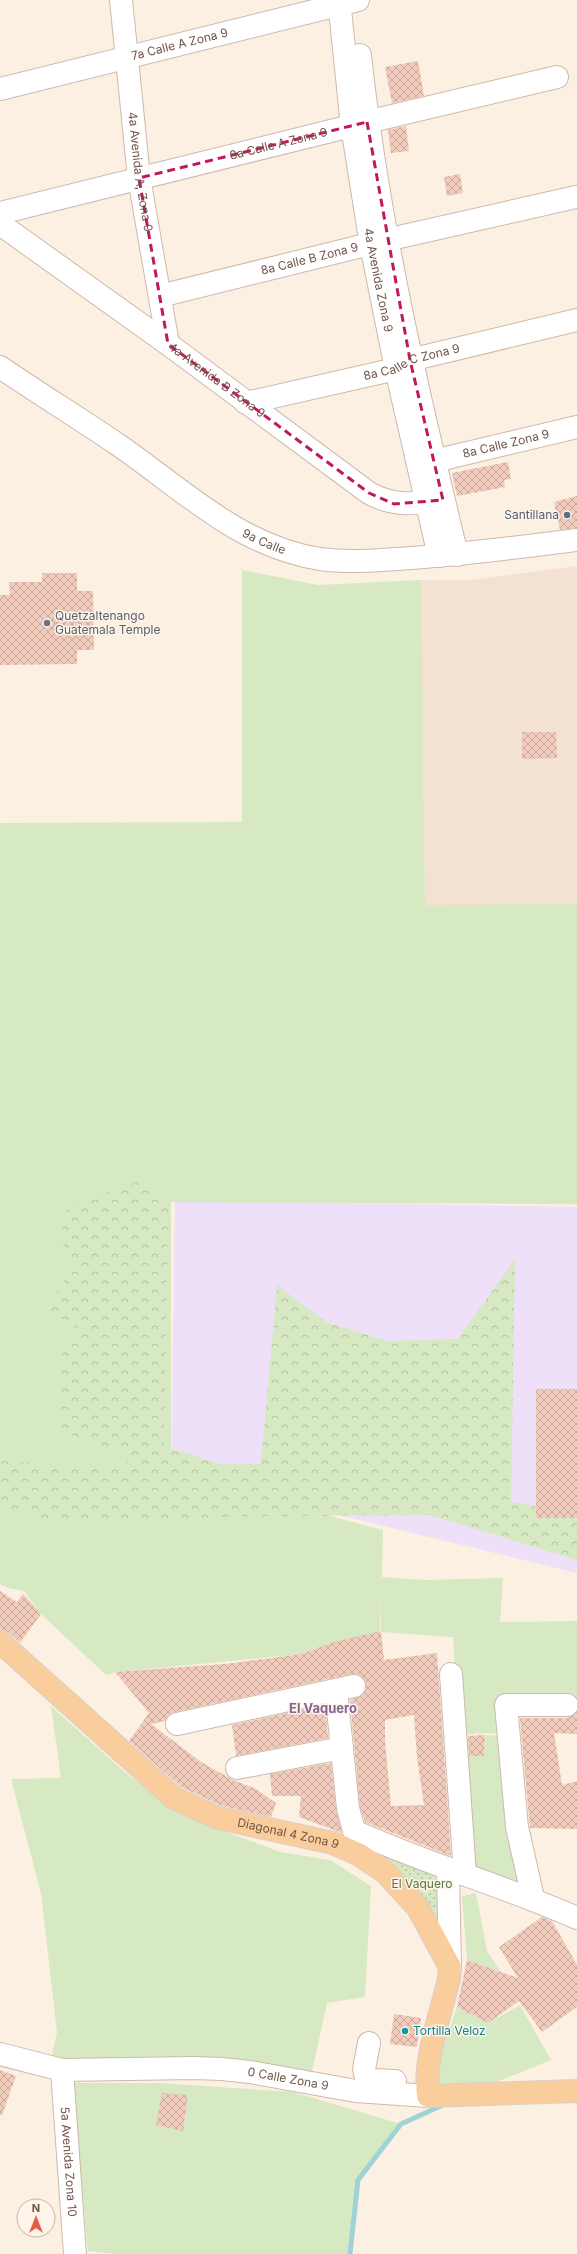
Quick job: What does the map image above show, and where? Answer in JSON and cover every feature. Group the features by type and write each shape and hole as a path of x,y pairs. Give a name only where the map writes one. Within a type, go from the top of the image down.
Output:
{"main road":[{"name":"Diagonal 4 Zona 9","path":"0,1642 174,1798 218,1818 333,1844 358,1854 385,1872 418,1908 450,1967"},
{"path":"427,2089 430,2054 449,1979 450,1967"},
{"name":"0 Calle Zona 9","path":"427,2089 577,2091"}],"street":[{"name":"4a Avenida A, Zona 9","path":"121,0 139,178 168,344"},
{"name":"7a Calle A Zona 9","path":"0,89 349,1"},
{"name":"4a Avenida Zona 9","path":"349,1 359,124 379,242 403,364 448,556"},
{"name":"8a Calle A Zona 9","path":"0,213 359,124 557,77"},
{"name":"8a Calle B Zona 9","path":"160,296 379,242 576,197"},
{"name":"4a Avenida B Zona 9","path":"0,224 168,344 369,493 394,504 436,501"},
{"name":"8a Calle C Zona 9","path":"246,403 577,320"},
{"name":"4a Avenida Zona 9","path":"403,364 434,461 436,501"},
{"name":"9a Calle","path":"0,367 115,443 238,531 264,543 320,559 346,561 448,556 577,540"},
{"name":"8a Calle Zona 9","path":"434,461 577,427"},
{"path":"450,1674 456,1872 450,1967"},
{"path":"177,1724 345,1688 342,1748 348,1808 354,1831 456,1872 533,1898 577,1918"},
{"path":"533,1898 517,1827 506,1705 567,1705"},
{"path":"237,1768 342,1748"},
{"path":"369,2043 364,2069 366,2077 427,2089"},
{"name":"0 Calle Zona 9","path":"0,2054 62,2070 222,2069 250,2072 356,2091 427,2089"},
{"name":"5a Avenida Zona 10","path":"62,2070 75,2254"}],"highlighted area":[{"path":"367,122 410,360 443,500 394,504 369,493 168,344 139,178"}],"shaded area":[{"path":"577,566 577,904 425,906 421,580 471,580"},
{"path":"175,1200 577,1207 577,1573 171,1474"}],"green space":[{"path":"242,570 318,585 421,580 425,905 577,904 577,1204 171,1202 171,1474 383,1530 382,1577 425,1580 503,1578 500,1622 577,1621 577,1702 502,1699 502,1733 459,1734 453,1637 381,1632 381,1595 380,1632 302,1654 116,1672 106,1675 41,1614 24,1591 8,1588 0,1584 0,823 242,822"},
{"path":"146,1178 168,1209 164,1446 219,1464 261,1464 277,1285 326,1322 387,1341 458,1339 515,1259 511,1502 577,1514 577,1560 430,1515 276,1516 51,1521 0,1506 0,1461 128,1469 127,1455 57,1430 63,1343 82,1331 45,1308 75,1266 60,1240 68,1205"},
{"path":"51,1706 127,1774 184,1816 280,1852 330,1860 371,1886 365,1997 327,2003 311,2076 51,2059 57,2032 41,1893 11,1779 61,1778"},
{"path":"486,1735 504,1736 527,1892 469,1872 460,1756 484,1756"},
{"name":"El Vaquero","path":"367,1839 435,1874 442,1927 365,1852"},
{"path":"476,1893 487,1951 501,1972 467,1960 462,1896"},
{"path":"520,2005 551,2060 484,2087 434,2089 440,2056 457,2007 488,2023"},
{"path":"72,2083 159,2083 293,2092 401,2124 358,2180 350,2254 115,2254 88,2251"}],"building":[{"path":"418,61 424,96 392,103 385,67"},
{"path":"406,126 409,151 391,153 388,130"},
{"path":"460,174 463,193 447,196 444,177"},
{"path":"508,462 511,479 504,480 505,487 457,496 452,473"},
{"name":"Santillana","path":"577,496 577,528 560,530 554,502"},
{"name":"Quetzaltenango Guatemala Temple","path":"42,573 77,573 77,591 93,591 94,650 77,650 77,664 0,665 0,595 10,595 9,582 42,582"},
{"path":"522,732 556,732 557,758 522,759"},
{"path":"536,1389 577,1389 577,1518 536,1518"},
{"path":"0,1591 17,1602 23,1594 41,1614 20,1643 8,1632 0,1630"},
{"path":"381,1631 384,1660 437,1653 451,1856 365,1822 360,1806 350,1700 362,1695 366,1690 366,1683 358,1674 351,1674 174,1712 168,1715 165,1721 151,1724 201,1762 233,1780 256,1789 276,1803 271,1817 222,1806 181,1787 129,1741 149,1713 115,1672 225,1664 302,1654 334,1642","holes":["414,1715 417,1757 424,1805 391,1806 385,1741 385,1720"]},
{"path":"325,1705 328,1738 236,1756 232,1725"},
{"path":"577,1712 577,1734 554,1733 562,1785 577,1781 577,1829 530,1828 520,1718 567,1718"},
{"path":"485,1735 484,1756 469,1756 468,1736"},
{"path":"331,1763 336,1809 342,1833 299,1817 301,1796 272,1796 270,1774"},
{"path":"542,1917 552,1921 577,1965 577,2007 542,2032 519,2001 488,2023 457,2007 467,1960 518,1978 499,1947"},
{"name":"Tortilla Veloz","path":"394,2014 421,2018 417,2047 390,2044"},
{"path":"0,2070 16,2076 2,2115 0,2115"},
{"path":"162,2093 188,2095 183,2131 156,2125"}],"waterway":[{"path":"350,2254 358,2180 401,2124 443,2105"}],"place":[{"name":"Santillana","path":"567,515"},
{"name":"Quetzaltenango Guatemala Temple","path":"47,623"},
{"name":"Tortilla Veloz","path":"405,2031"}],"district":[{"name":"El Vaquero","path":"323,1708"}]}
